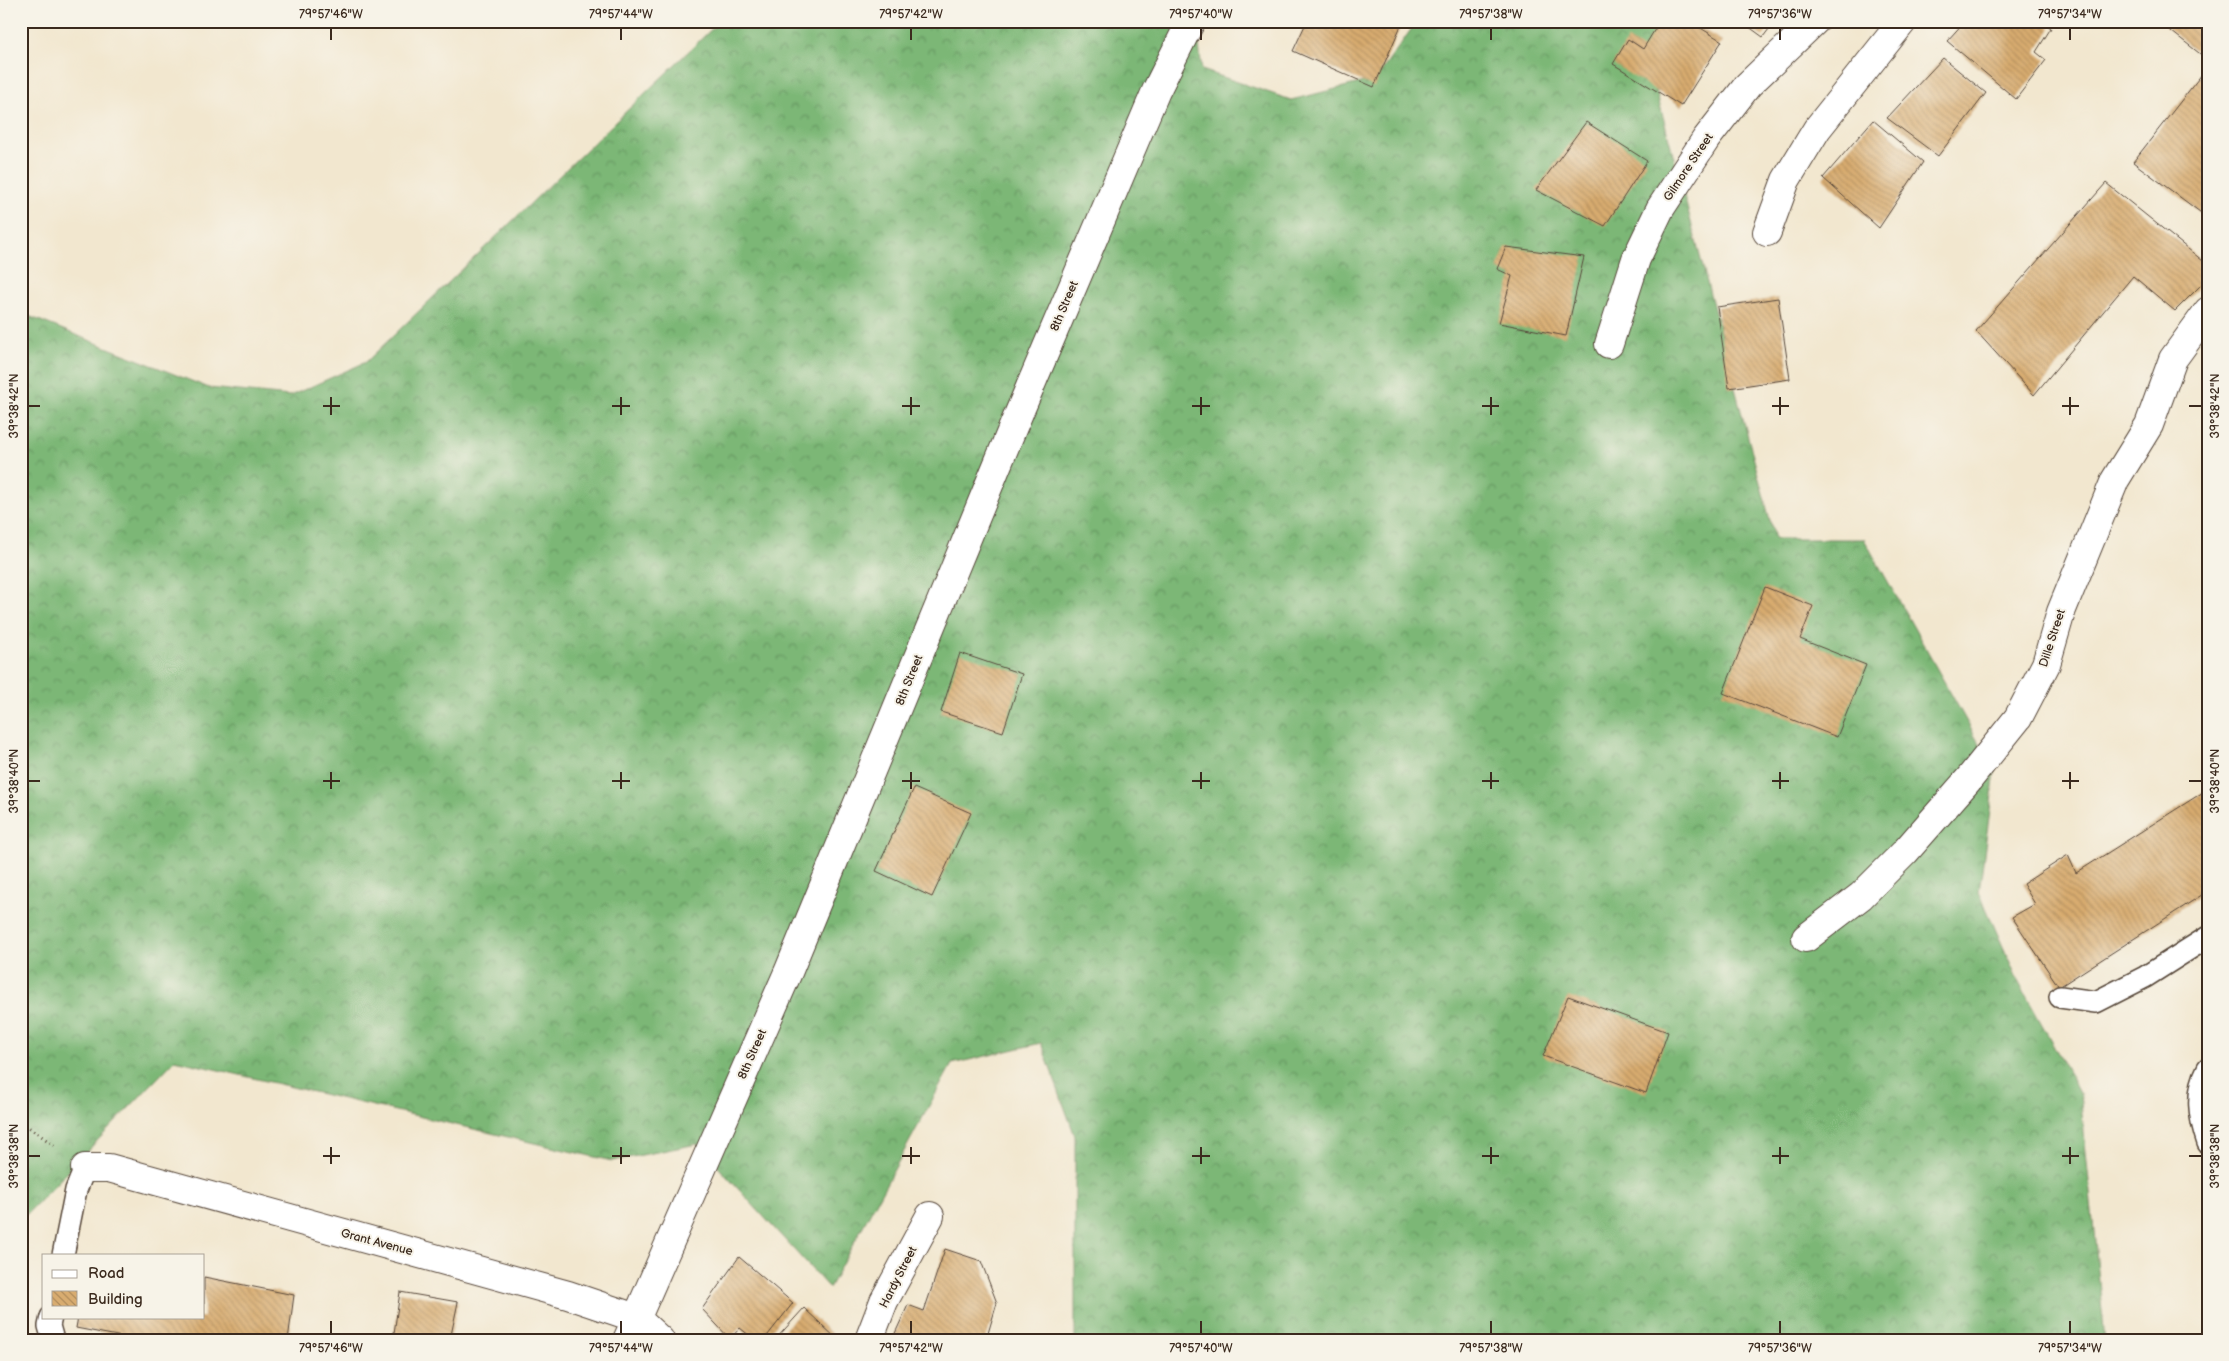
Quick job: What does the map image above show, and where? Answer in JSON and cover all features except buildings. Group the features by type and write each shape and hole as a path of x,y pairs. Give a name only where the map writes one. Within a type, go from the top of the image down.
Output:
{"street":[{"name":"8th Street","path":"631,1329 789,970 1017,418 1156,91 1192,21"},
{"name":"Gilmore Street","path":"1609,344 1636,259 1660,209 1706,139 1748,85 1816,21"},
{"path":"1768,232 1786,180 1817,129 1904,21"},
{"name":"Dille Street","path":"1806,938 1861,896 1905,852 1969,779 2018,718 2046,664 2061,612 2115,480 2149,425 2173,359 2208,312"},
{"name":"Grant Avenue","path":"86,1168 109,1168 568,1294 631,1329 660,1340"},
{"name":"Hardy Street","path":"869,1340 884,1301 930,1216"}],"lane":[{"path":"2060,997 2096,1002 2145,977 2208,937"},
{"path":"2208,1068 2199,1085 2201,1124 2208,1143"},
{"path":"63,1254 76,1190 86,1168"},
{"path":"51,1318 50,1326 53,1340"}],"path":[{"path":"21,1122 86,1168"}],"green space":[{"path":"720,21 1196,21 1202,70 1291,100 1376,79 1417,21 1694,21 1652,75 1775,539 1864,539 1995,772 1979,892 2019,983 2080,1093 2105,1340 1075,1340 1075,1136 1041,1043 952,1064 829,1288 697,1144 612,1161 175,1060 21,1220 21,313 209,388 290,396 366,362"}]}
